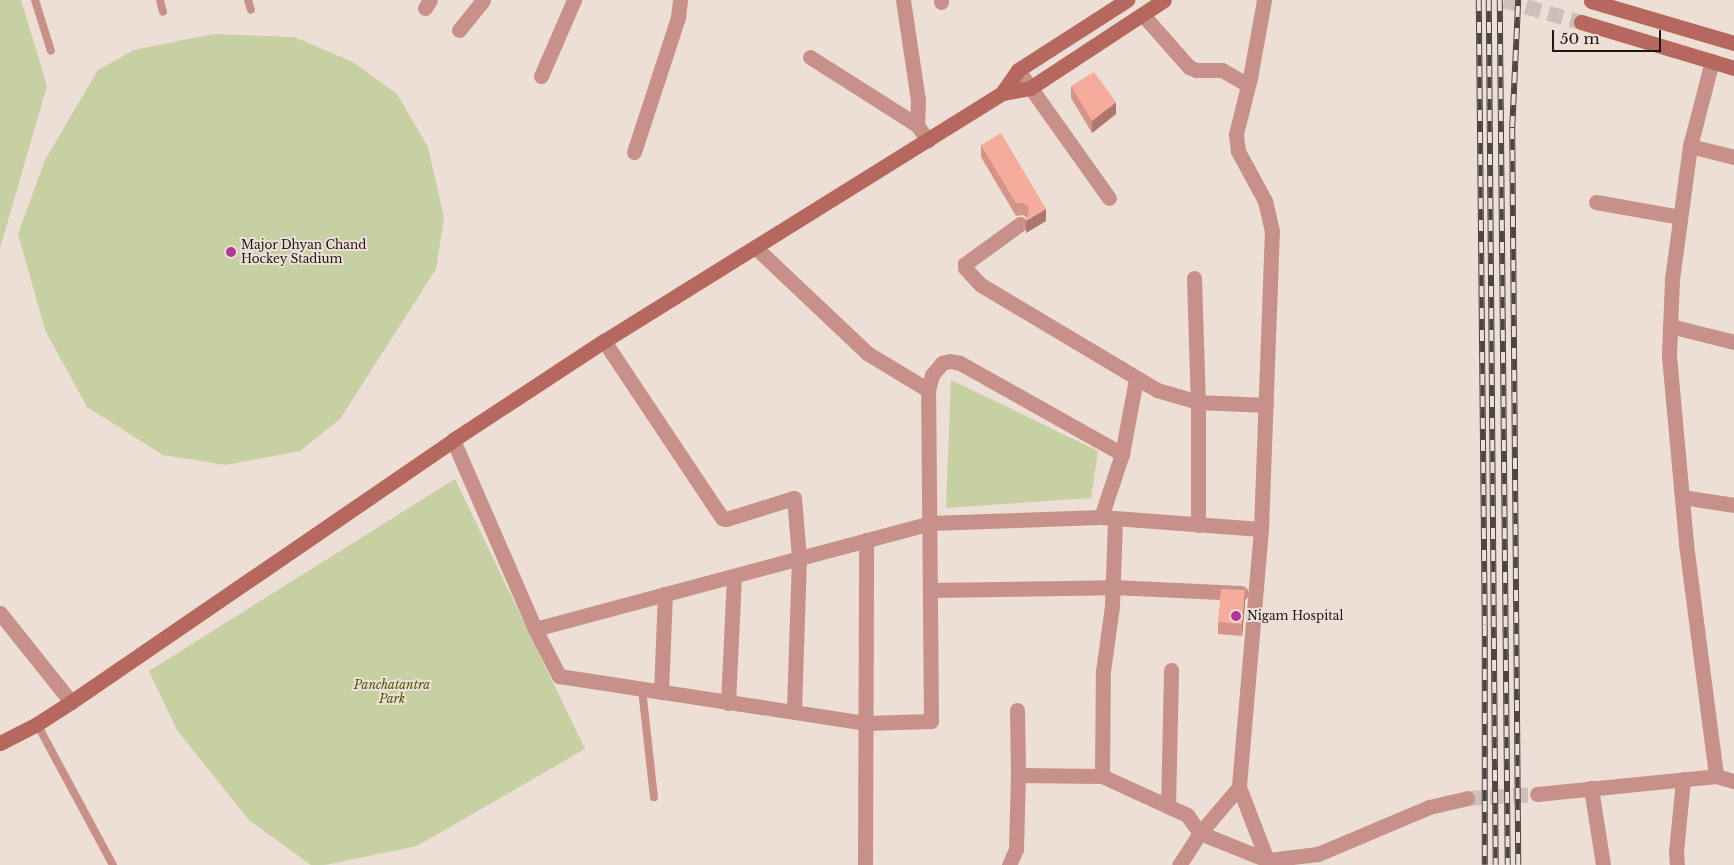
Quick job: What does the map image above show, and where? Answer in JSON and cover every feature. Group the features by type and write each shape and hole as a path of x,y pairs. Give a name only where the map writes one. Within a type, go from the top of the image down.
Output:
{"street":[{"path":"459,30 483,0"},
{"path":"542,76 574,0"},
{"path":"634,152 678,18 680,0"},
{"path":"902,0 918,100 917,125"},
{"path":"0,743 37,724 71,702 453,440 604,341 928,141 1002,93 1018,70 1127,0"},
{"path":"1002,93 1030,88 1164,0"},
{"path":"1264,0 1248,86 1238,123 1236,142 1238,151 1265,201 1272,231 1261,529 1239,786 1267,860"},
{"path":"1591,1 1734,43"},
{"path":"1143,15 1189,67 1196,70 1222,70 1248,86"},
{"path":"1581,22 1734,68"},
{"path":"810,56 917,125 928,141"},
{"path":"1712,61 1690,146 1672,280 1669,356 1700,661 1716,776"},
{"path":"1018,70 1109,198"},
{"path":"1690,146 1734,157"},
{"path":"1596,202 1680,217"},
{"path":"1020,224 966,263 966,268 990,292 1157,390 1198,402 1266,405"},
{"path":"756,247 867,353 928,390"},
{"path":"1194,278 1198,402 1198,524"},
{"path":"1670,326 1734,342"},
{"path":"604,341 722,518 726,520 794,498 799,558 794,712"},
{"path":"453,440 535,629 559,676 866,723 931,721 928,390 932,375 942,363 950,361 960,363 1122,454"},
{"path":"1102,776 1104,671 1113,587 1108,518 1136,379"},
{"path":"1682,497 1734,505"},
{"path":"535,629 930,523 1108,518 1261,529"},
{"path":"865,865 866,540"},
{"path":"728,703 734,576"},
{"path":"931,590 1113,587 1255,594"},
{"path":"662,692 665,594"},
{"path":"0,613 71,702"},
{"path":"1168,806 1171,670"},
{"path":"1009,865 1016,849 1017,710"},
{"path":"1018,775 1102,776 1187,815 1200,833 1267,860 1318,854 1429,807 1467,798"},
{"path":"1537,794 1716,776 1734,781"},
{"path":"1677,865 1676,852 1683,779"},
{"path":"1179,865 1200,833 1239,786"},
{"path":"1591,788 1603,865"}],"lane":[{"path":"35,0 51,51"},
{"path":"160,0 163,12"},
{"path":"248,0 251,10"},
{"path":"642,689 654,797"},
{"path":"37,724 113,865"}],"green space":[{"path":"0,0 21,0 47,86 0,248"},
{"name":"Major Dhyan Chand Hockey Stadium","path":"213,34 294,37 353,62 397,94 428,147 444,218 436,269 340,419 300,451 226,465 163,455 87,407 45,330 18,234 45,160 98,70 134,50"},
{"path":"951,380 1098,451 1091,498 946,508"},
{"name":"Panchatantra Park","path":"455,479 585,749 417,846 325,865 311,865 249,820 177,730 149,671"}],"building":[{"path":"1094,72 1116,102 1092,121 1071,86"},
{"path":"1001,133 1046,209 1026,221 1029,211 1028,206 1023,203 1016,203 981,145"},
{"path":"1221,589 1245,590 1242,624 1218,622"}],"tunnel":[{"path":"1504,0 1581,22"},
{"path":"1467,798 1537,794"}],"railway":[{"path":"1479,0 1485,625 1485,865"},
{"path":"1489,0 1496,865"},
{"path":"1500,0 1508,865"},
{"path":"1518,0 1512,127 1518,865"}],"place":[{"name":"Major Dhyan Chand Hockey Stadium","path":"231,252"},
{"name":"Nigam Hospital","path":"1236,616"}]}
